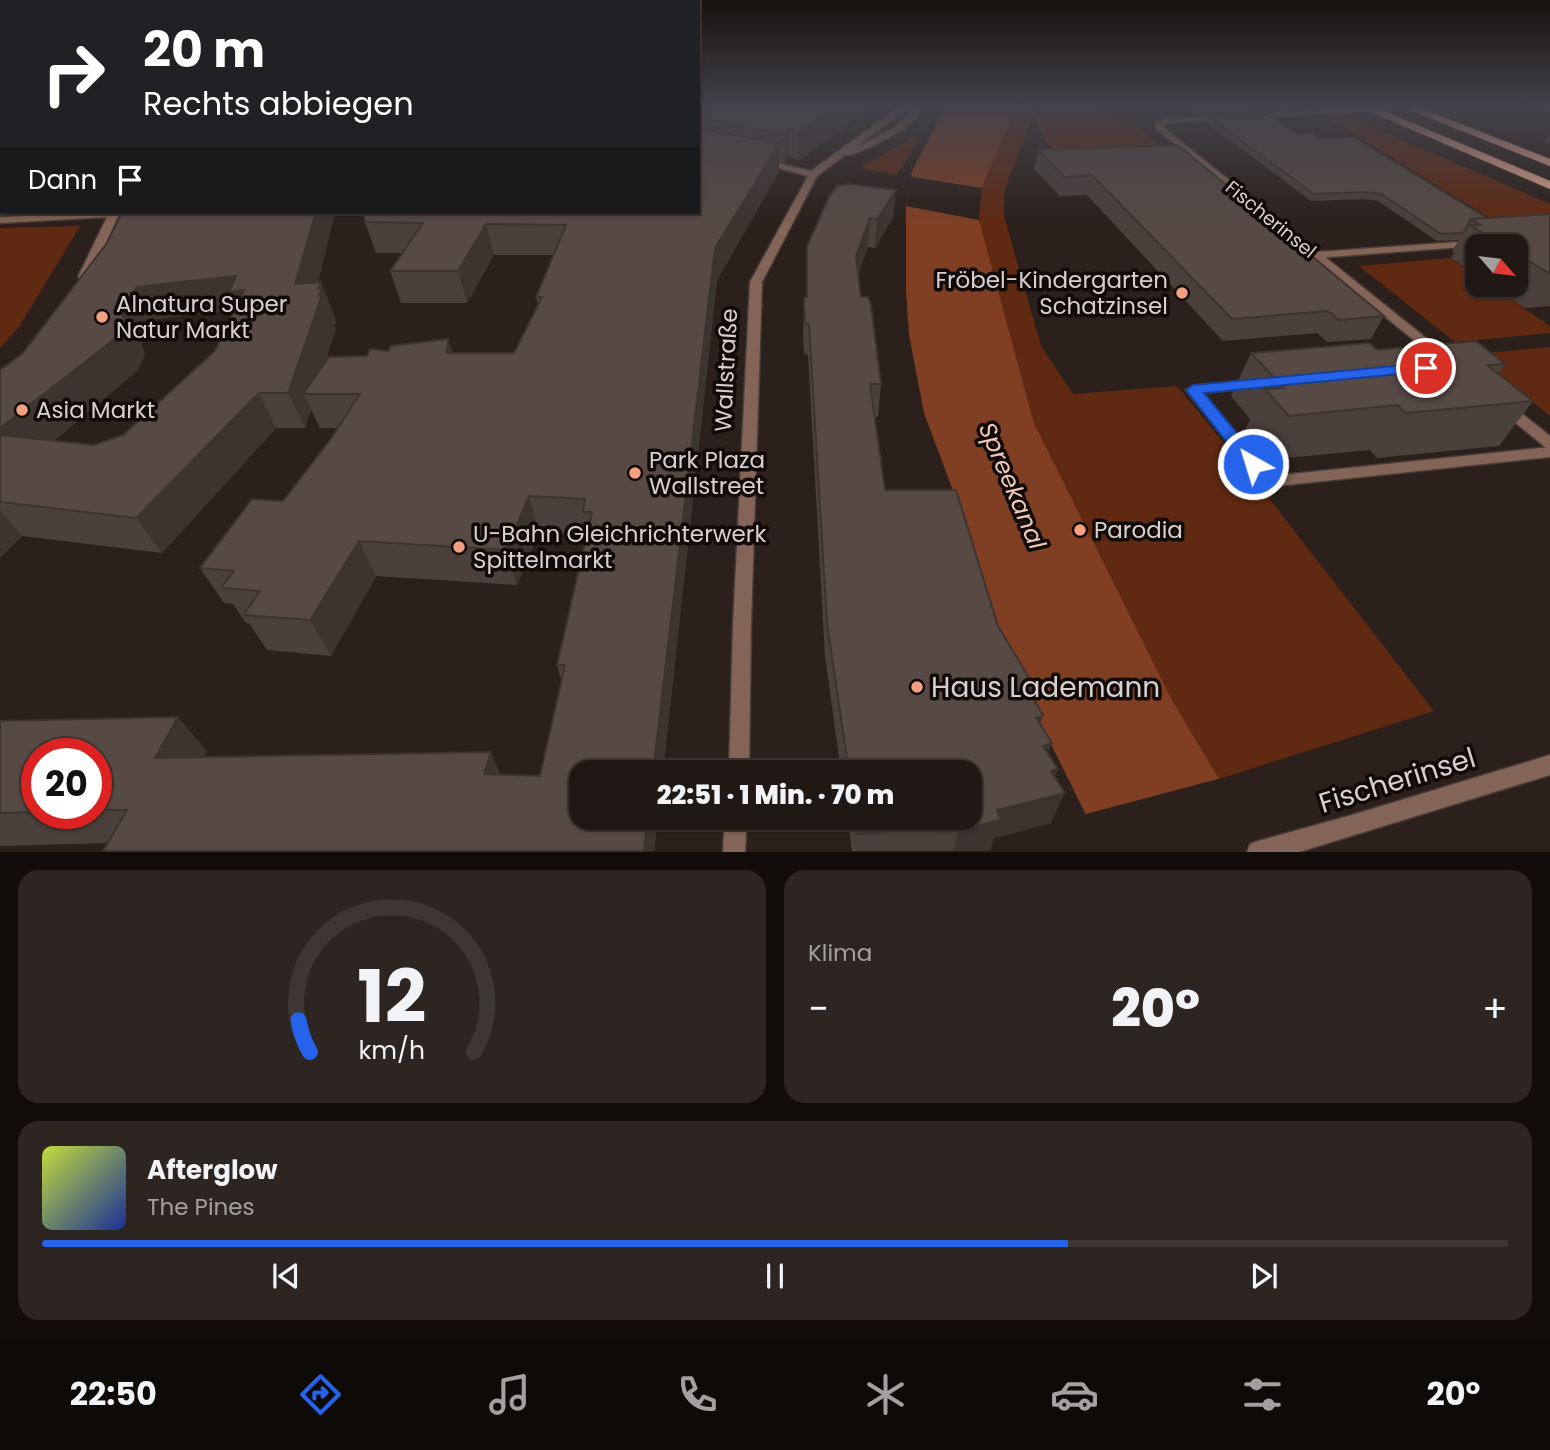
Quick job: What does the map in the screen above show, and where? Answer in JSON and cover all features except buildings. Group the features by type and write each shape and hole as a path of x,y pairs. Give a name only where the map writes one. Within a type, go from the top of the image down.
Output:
{"main road":[{"path":"1456,146 1550,185"},
{"path":"1506,146 1550,163"}],"street":[{"name":"Wallstraße","path":"739,760 742,625 757,282 813,174 852,146"},
{"name":"Wallstraße","path":"831,161 864,146"},
{"name":"Fischerinsel","path":"1179,146 1452,365 1426,368"},
{"path":"754,161 813,174"},
{"path":"0,220 99,214"},
{"path":"80,283 114,214"},
{"path":"1316,255 1465,245"},
{"path":"1275,382 1193,390 1268,482 1550,452"},
{"path":"1496,400 1550,444"},
{"name":"Fischerinsel","path":"1259,851 1352,826 1550,765"},
{"path":"734,852 735,830"}],"shaded area":[{"path":"899,146 915,146 897,175 859,168"},
{"path":"1000,146 1021,146 1004,191 1004,216 1041,346 1073,394 1177,386 1265,493 1434,711 1219,779 1171,698 1034,423 979,220 982,188"},
{"path":"1051,146 1160,146 1168,153 1088,158 1059,151"},
{"path":"1372,146 1415,146 1550,204 1550,229 1513,232"},
{"path":"80,226 19,327 0,348 0,228"},
{"path":"1450,258 1465,269 1465,298 1509,298 1550,326 1550,333 1455,342 1359,266"},
{"path":"1550,347 1550,416 1472,354"}],"water":[{"name":"Spreekanal","path":"925,146 1000,146 982,188 979,220 1034,423 1171,698 1219,779 1255,851 1087,817 1007,655 951,485 924,413 909,335 906,292 906,206 913,177 911,173"}],"pier":[{"path":"913,177 982,188 979,220 906,206"},
{"path":"1222,778 1258,852 1098,852 1082,815"}],"place":[{"name":"Fröbel-Kindergarten Schatzinsel","path":"1182,293"},
{"name":"Alnatura Super Natur Markt","path":"102,317"},
{"name":"Asia Markt","path":"22,410"},
{"name":"Park Plaza Wallstreet","path":"635,473"},
{"name":"Parodia","path":"1080,530"},
{"name":"U-Bahn Gleichrichterwerk Spittelmarkt","path":"459,547"},
{"name":"Haus Lademann","path":"917,687"}],"route":[{"path":"1253,464 1193,390 1426,368"}]}
